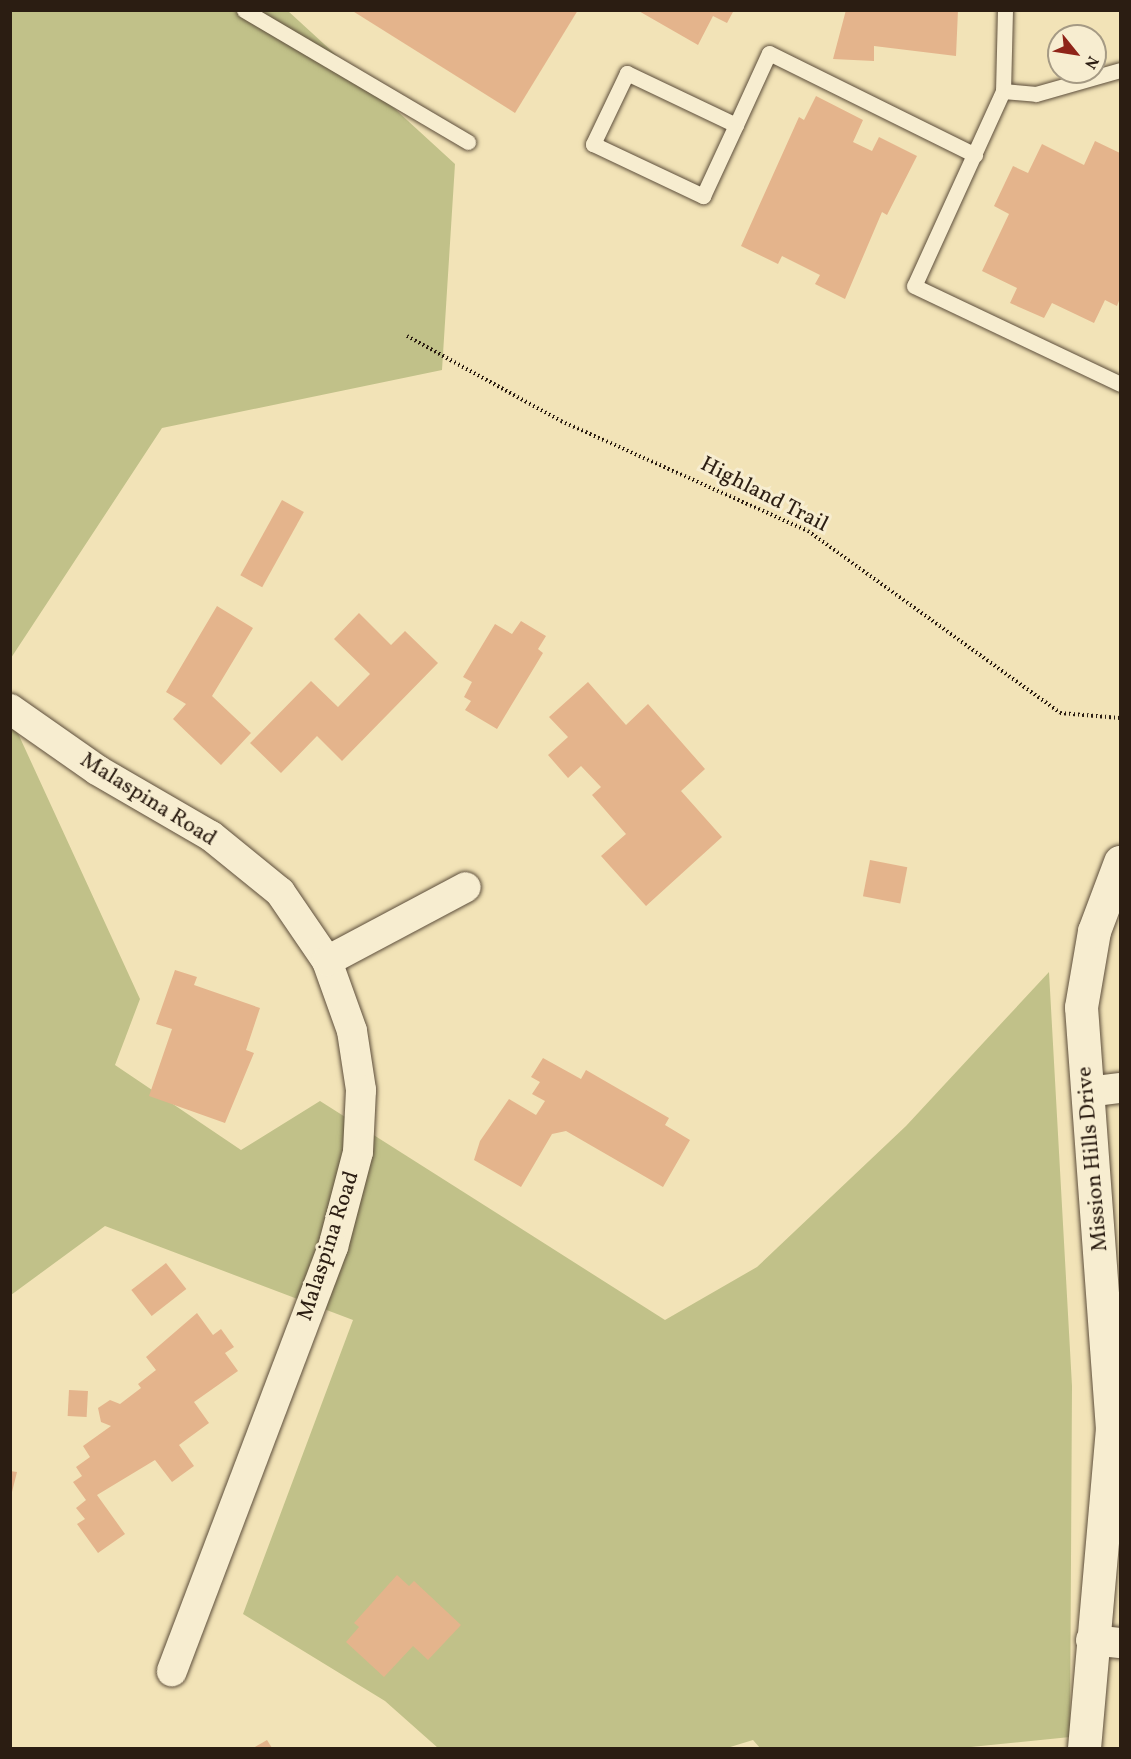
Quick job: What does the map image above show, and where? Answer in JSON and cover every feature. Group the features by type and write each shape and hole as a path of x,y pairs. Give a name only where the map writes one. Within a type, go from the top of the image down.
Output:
{"street":[{"name":"Malaspina Road","path":"10,709 97,770 211,836 280,892 327,961 352,1031 361,1090 357,1158 333,1247 172,1671"},
{"name":"Mission Hills Drive","path":"1084,1749 1106,1642 1112,1429 1081,1007 1094,931 1120,862"},
{"path":"327,961 466,887"},
{"path":"1087,1092 1120,1088"}],"lane":[{"path":"244,10 468,142"},
{"path":"1005,10 1003,91 914,286 1120,384"},
{"path":"736,125 627,73 593,144 703,196 736,125 769,53 975,155"},
{"path":"1003,91 1036,94 1120,70"}],"path":[{"name":"Highland Trail","path":"407,336 561,421 808,531 1060,713 1120,718"}],"green space":[{"path":"11,11 288,11 455,164 442,370 162,428 11,658"},
{"path":"10,716 140,999 115,1065 241,1150 320,1101 665,1320 757,1267 906,1126 1049,972 1072,1386 1070,1737 961,1748 760,1748 753,1740 727,1748 438,1748 385,1701 243,1614 353,1320 105,1226 11,1295"}],"building":[{"path":"351,10 578,10 515,113"},
{"path":"637,10 734,10 727,23 713,16 698,45"},
{"path":"846,10 958,10 956,56 874,46 874,61 833,59"},
{"path":"816,96 863,120 853,142 872,151 879,137 917,156 887,215 882,212 845,299 815,284 820,275 782,256 778,264 741,246 799,117 804,120"},
{"path":"1095,141 1120,153 1120,298 1117,306 1105,300 1094,323 1052,303 1044,318 1010,303 1017,288 982,271 1009,214 994,206 1013,166 1028,173 1042,144 1084,165"},
{"path":"282,500 304,512 262,587 240,575"},
{"path":"217,606 253,628 212,696 251,733 221,765 173,719 186,704 166,692"},
{"path":"359,613 391,645 405,631 438,663 342,761 317,736 281,773 250,743 311,681 338,707 370,674 334,639"},
{"path":"521,621 546,636 538,649 543,653 497,729 465,710 471,701 464,697 472,682 463,677 495,624 512,634"},
{"path":"588,682 626,725 648,704 705,769 681,791 722,837 646,906 601,856 626,834 592,795 601,787 581,766 568,778 548,755 568,737 549,717"},
{"path":"870,860 907,867 900,904 863,896"},
{"path":"175,970 197,977 194,985 260,1008 246,1050 254,1053 225,1123 149,1096 172,1029 156,1024"},
{"path":"543,1058 581,1079 586,1070 669,1118 665,1125 690,1140 663,1187 566,1131 552,1134 521,1187 474,1160 480,1141 509,1099 536,1115 545,1101 532,1094 540,1082 531,1077"},
{"path":"166,1263 186,1289 152,1316 131,1290"},
{"path":"197,1313 213,1335 221,1329 234,1347 225,1353 238,1371 194,1402 209,1423 179,1445 194,1466 172,1482 155,1460 97,1495 125,1534 98,1553 77,1524 85,1519 76,1508 86,1500 73,1482 82,1476 76,1467 90,1457 83,1446 111,1426 101,1422 98,1408 110,1400 120,1404 141,1388 138,1384 156,1370 146,1357"},
{"path":"69,1390 88,1391 87,1417 68,1416"},
{"path":"10,1471 17,1472 11,1496 10,1496"},
{"path":"397,1575 409,1586 414,1581 461,1625 428,1660 413,1646 384,1677 346,1642 359,1627 354,1623"},
{"path":"267,1740 272,1748 253,1748"}]}
